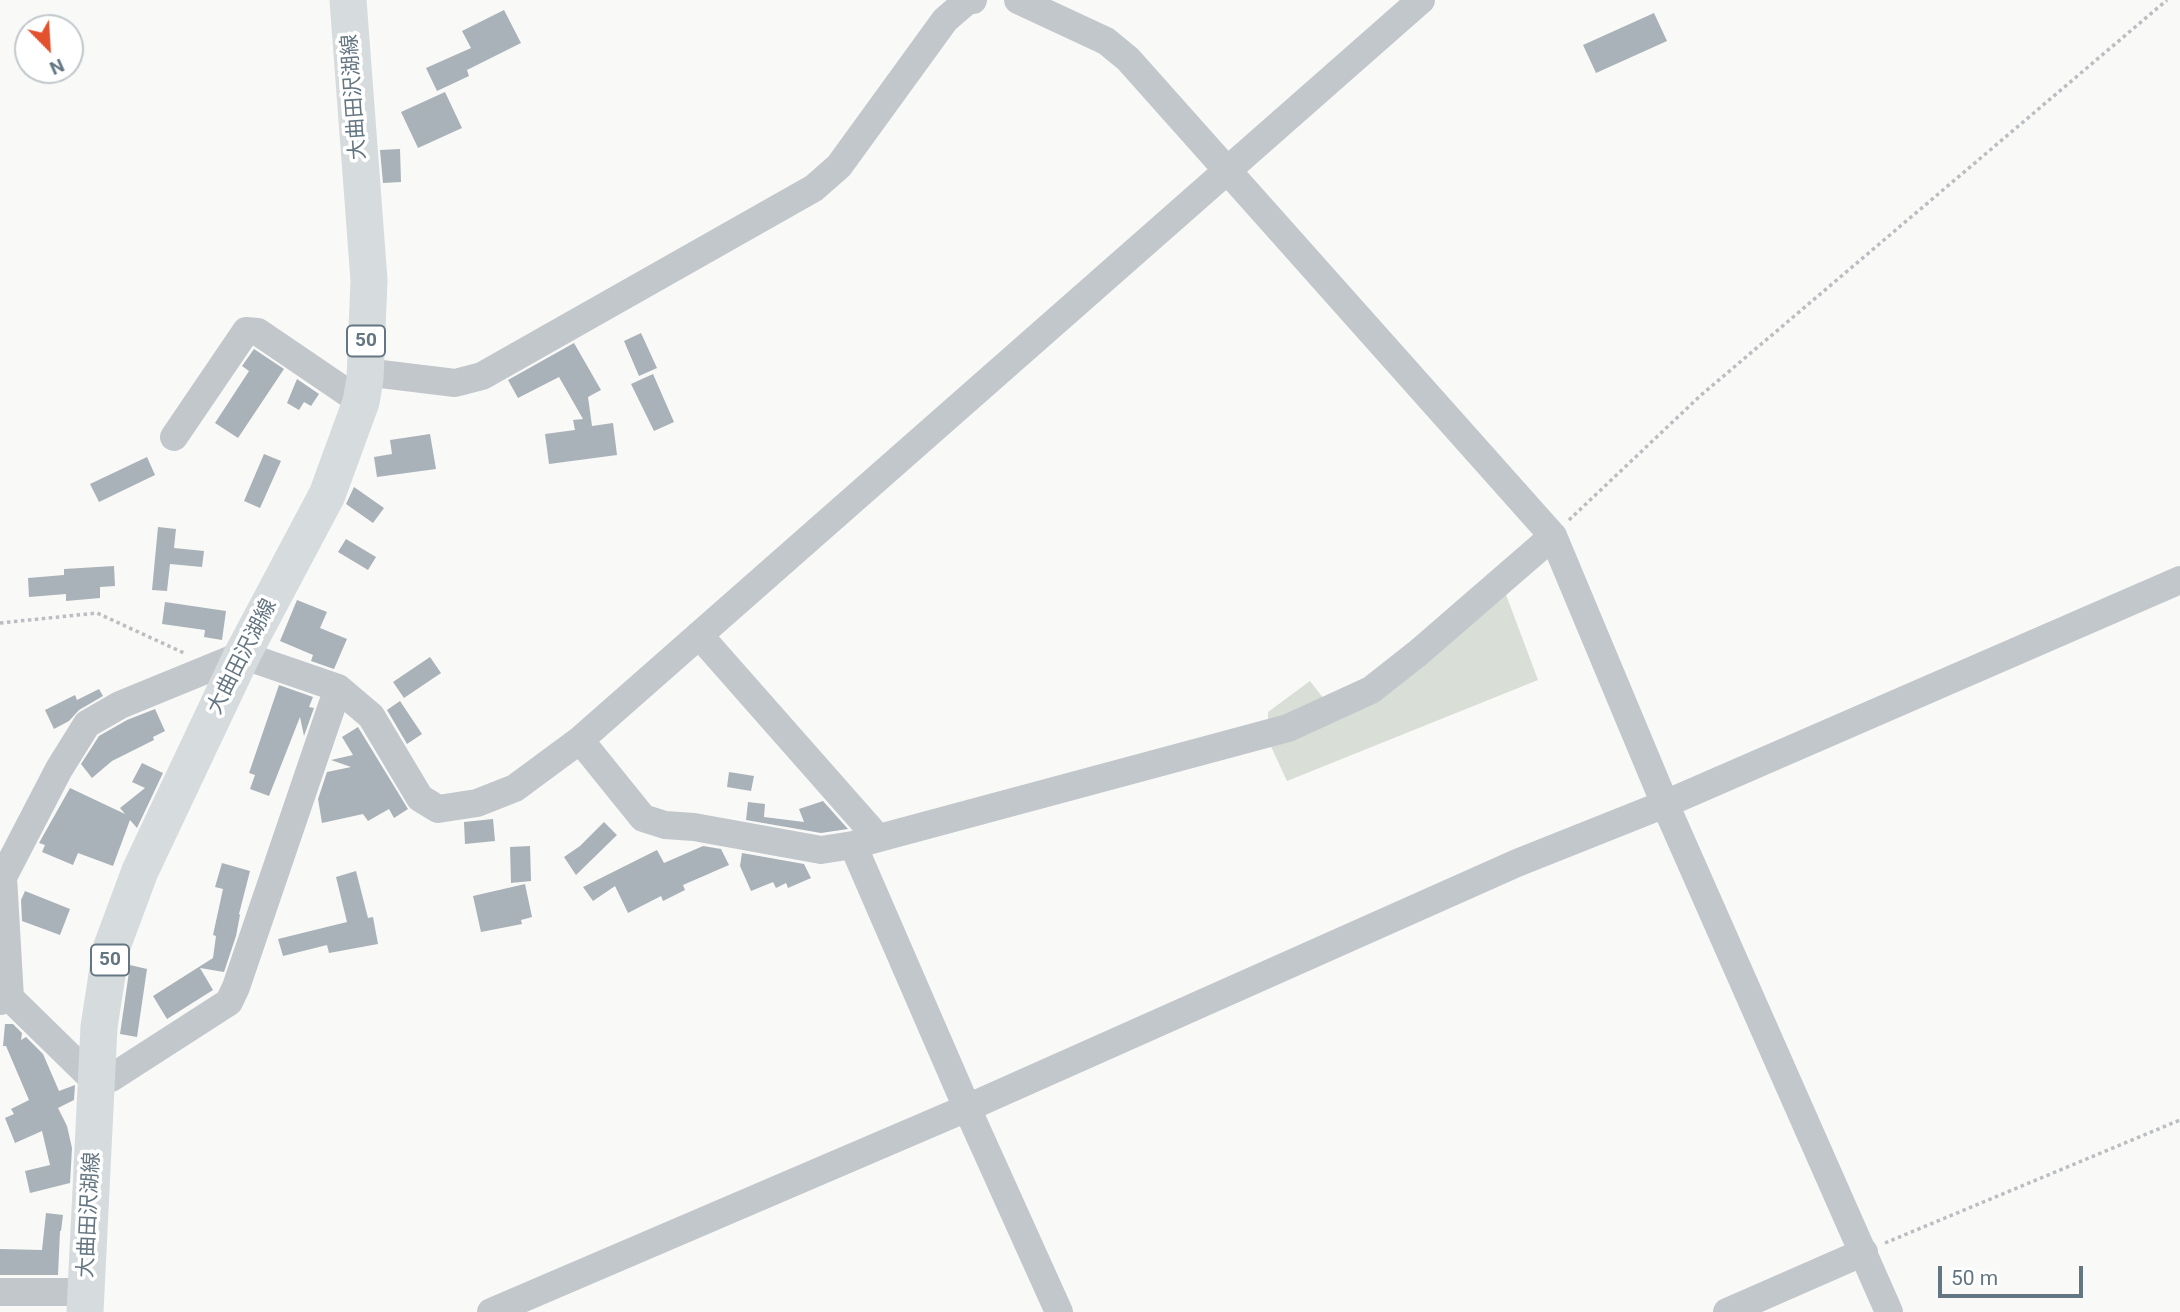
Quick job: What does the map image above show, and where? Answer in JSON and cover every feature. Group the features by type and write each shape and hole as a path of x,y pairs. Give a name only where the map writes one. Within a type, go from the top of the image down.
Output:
{"main road":[{"name":"大曲田沢湖線","path":"85,1302 99,1027 111,949 140,871 242,655 327,495 363,387 369,280 348,0"}],"street":[{"path":"174,437 246,331 258,332 363,387 455,383 482,376 814,188 839,166 945,20 967,1 973,0"},
{"path":"1018,0 1106,41 1128,59 1229,169 1553,536 1665,804 1889,1312"},
{"path":"338,688 229,1002 111,1078 96,1082 5,1000 2,877 59,769 87,724 120,705 242,655 338,688 371,716 420,798 438,809 477,803 515,788 580,740 1421,0"},
{"path":"580,740 643,818 665,825 821,850 865,841 1288,728 1371,690 1418,653 1553,536"},
{"path":"491,1312 967,1108 1517,863 1665,804 2180,580"},
{"path":"699,635 865,841 967,1108 1059,1312"},
{"path":"1727,1312 1864,1252"},
{"path":"0,1292 85,1302"}],"path":[{"path":"1553,536 1700,396 2167,0"},
{"path":"0,623 97,613 191,656"},
{"path":"1864,1252 2180,1120"}],"shaded area":[{"path":"1505,592 1538,680 1287,781 1268,740 1268,712 1310,681 1327,703"}],"building":[{"path":"504,10 521,43 467,70 469,76 437,91 426,68 471,48 462,31"},
{"path":"1654,13 1667,41 1596,73 1583,45"},
{"path":"445,92 462,128 418,148 401,112"},
{"path":"400,149 401,182 383,183 380,150"},
{"path":"641,333 657,368 639,376 624,341"},
{"path":"574,343 601,390 588,397 592,426 613,423 617,455 549,464 545,434 575,430 573,420 583,419 559,377 518,398 508,380"},
{"path":"254,349 284,369 238,438 215,423 249,371 242,366"},
{"path":"653,374 674,422 654,431 631,384"},
{"path":"297,379 319,394 311,406 304,402 299,410 287,403"},
{"path":"430,434 436,469 377,477 374,457 392,454 390,440"},
{"path":"264,454 281,461 260,508 244,501"},
{"path":"147,457 155,475 99,502 90,484"},
{"path":"354,487 384,508 373,523 346,504"},
{"path":"158,527 176,529 174,548 204,551 202,567 170,564 167,591 152,590"},
{"path":"346,539 376,557 368,570 338,552"},
{"path":"114,566 115,586 100,587 100,598 66,601 66,594 29,597 28,578 64,575 64,569"},
{"path":"297,600 327,612 320,628 347,639 334,669 311,661 313,655 280,641"},
{"path":"165,602 226,611 222,640 204,637 205,630 162,624"},
{"path":"430,657 441,673 404,698 393,682"},
{"path":"279,685 313,697 309,707 314,708 304,736 300,717 269,796 250,789 255,775 249,773"},
{"path":"99,689 103,696 54,729 45,710 75,695 77,700"},
{"path":"400,701 422,734 407,744 387,710"},
{"path":"155,709 165,731 153,737 154,740 112,761 92,778 81,764 99,736 127,720"},
{"path":"358,727 408,809 394,818 389,809 368,821 363,814 322,823 318,799 327,772 351,767 331,760 353,755 342,737"},
{"path":"142,763 163,773 137,828 130,820 113,866 78,853 73,865 42,852 45,845 39,843 70,788 125,814 120,808 145,788 132,782"},
{"path":"729,772 754,776 751,791 727,787"},
{"path":"823,801 848,829 821,833 746,820 748,802 765,804 764,817 804,822 799,809"},
{"path":"493,819 495,841 465,844 464,822"},
{"path":"604,822 617,835 576,875 564,857 580,846"},
{"path":"530,846 531,881 511,883 510,847"},
{"path":"703,846 721,849 729,865 683,885 685,890 663,901 661,896 628,913 615,886 593,901 583,887 657,850 664,863"},
{"path":"742,853 804,864 811,878 788,888 786,883 776,888 773,882 751,891 740,866"},
{"path":"222,863 250,871 236,936 224,972 200,968 213,990 167,1019 153,996 213,958 216,936 213,935 223,889 215,887"},
{"path":"356,871 368,918 373,917 378,944 329,953 327,945 283,956 278,939 347,922 336,877"},
{"path":"525,884 532,917 521,920 522,924 481,932 473,896"},
{"path":"25,891 70,909 60,935 22,921 21,900"},
{"path":"130,965 147,969 137,1037 120,1034"},
{"path":"5,1024 13,1024 22,1033 21,1040 26,1037 43,1054 59,1091 75,1085 74,1100 58,1108 67,1126 72,1148 70,1183 30,1193 25,1171 50,1165 42,1131 15,1143 5,1118 14,1114 11,1109 29,1100 6,1046 3,1046"},
{"path":"46,1213 63,1215 58,1275 0,1275 0,1249 42,1250"}]}
